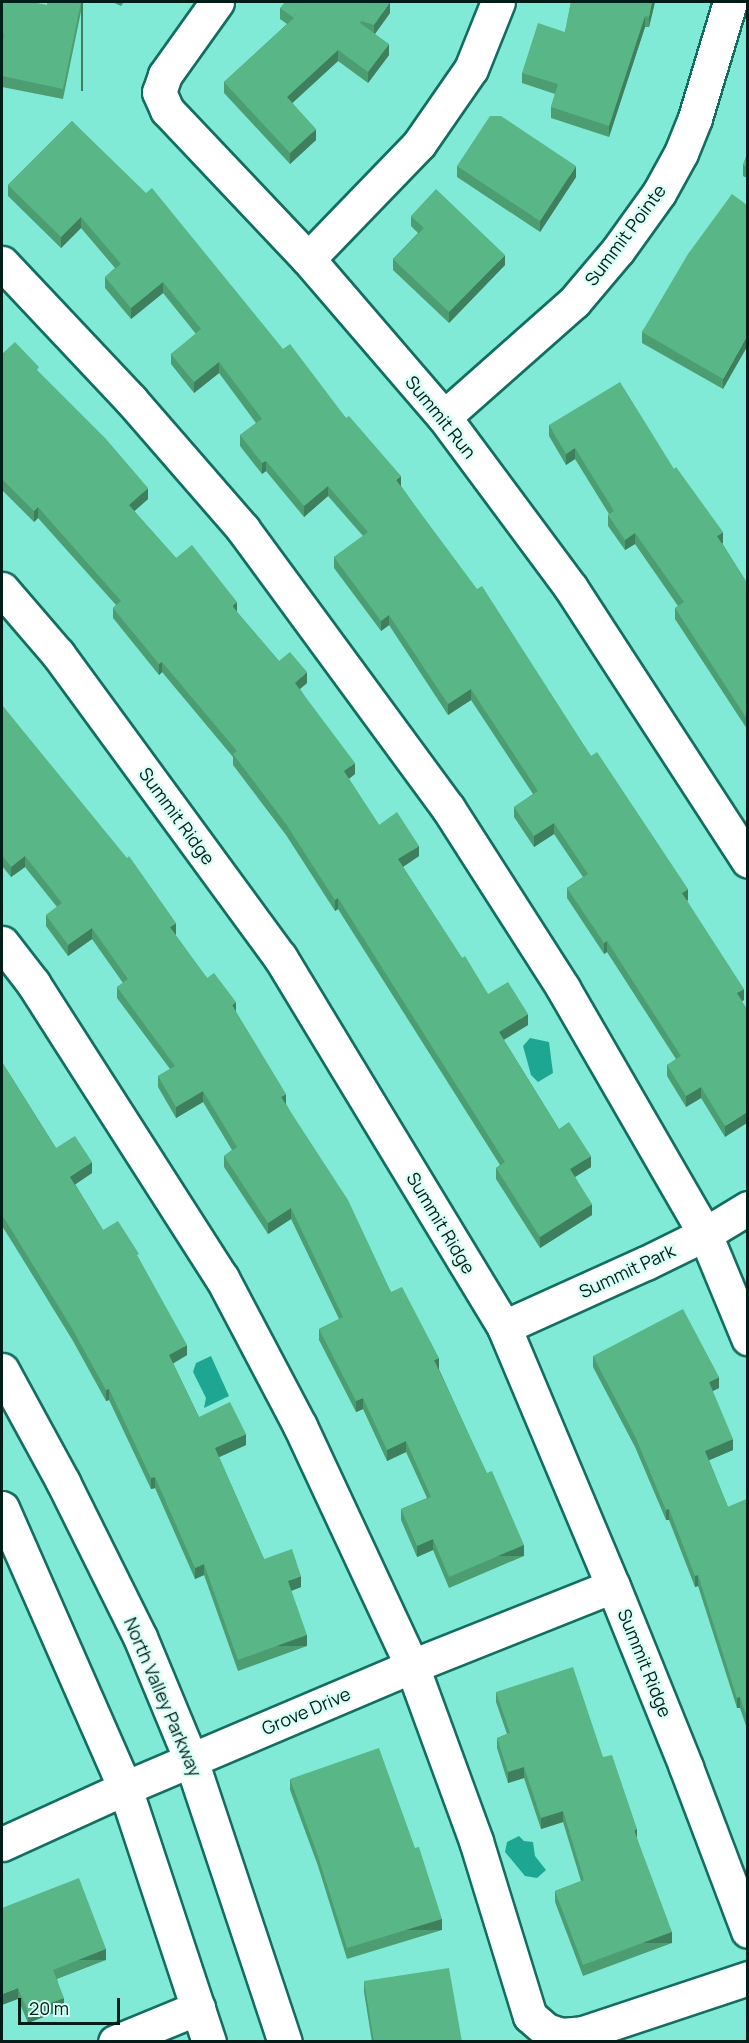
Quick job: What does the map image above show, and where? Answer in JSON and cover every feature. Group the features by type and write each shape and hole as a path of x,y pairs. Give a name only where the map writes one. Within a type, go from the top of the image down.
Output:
{"street":[{"name":"Summit Run","path":"217,2 165,75 159,92 167,110 308,259 444,417 571,588 747,861"},
{"path":"308,259 419,144 471,69 498,2"},
{"name":"Summit Pointe","path":"444,417 574,302 618,250 659,193 681,153 695,118 730,2"},
{"path":"2,263 131,400 243,529 448,808 563,988 705,1234 747,1338"},
{"name":"Summit Ridge","path":"2,589 58,654 280,957 504,1327 686,1767 747,1931"},
{"path":"2,943 33,983 85,1062 222,1278 300,1426 412,1666 476,1841 530,2016 546,2030 561,2035 583,2033 747,1978"},
{"name":"Summit Park","path":"504,1327 705,1234 747,1208"},
{"name":"North Valley Parkway","path":"2,1370 63,1482 140,1637 191,1760 285,2042"},
{"path":"2,1508 125,1788 209,2042"},
{"name":"Grove Drive","path":"2,1844 125,1788 412,1666 613,1586"},
{"path":"115,2042 198,2008"}],"shaded area":[{"path":"530,1038 549,1042 553,1073 538,1082 531,1075 523,1046"},
{"path":"211,1356 229,1396 204,1408 206,1398 193,1372 196,1363"},
{"path":"519,1836 524,1841 533,1842 535,1856 546,1870 537,1878 525,1876 505,1852 507,1842"}],"building":[{"path":"2,2 32,2 47,5 48,2 81,2 63,89 2,76 4,34 2,34"},
{"path":"285,2 390,2 374,25 361,21 360,23 389,44 368,72 338,50 287,97 316,129 290,153 224,82 294,18 280,8"},
{"path":"571,2 652,2 649,17 645,16 609,126 551,107 558,84 522,73 538,23 565,32"},
{"path":"490,116 501,116 576,166 540,221 457,166"},
{"path":"72,121 146,193 152,188 283,349 290,344 346,418 349,416 401,476 396,480 477,589 482,586 591,756 597,752 688,889 682,893 744,989 737,993 747,1009 747,1112 725,1126 701,1087 686,1096 667,1065 681,1056 607,941 604,943 567,888 588,874 554,823 534,836 514,807 538,791 471,689 448,704 389,615 381,621 334,557 368,532 328,486 304,506 266,461 262,463 240,435 262,419 219,362 194,382 171,354 201,329 163,282 131,308 105,277 121,264 81,217 61,237 8,185"},
{"path":"747,154 747,167 743,165"},
{"path":"436,189 505,255 449,312 393,259 424,228 411,216"},
{"path":"732,194 747,205 747,336 723,379 642,332 688,254"},
{"path":"15,342 39,367 37,370 106,439 148,488 129,505 176,558 192,545 237,602 232,606 279,661 290,652 307,672 295,683 355,763 344,771 379,825 397,812 419,846 398,859 462,958 465,956 488,994 508,982 528,1014 499,1032 559,1129 569,1122 591,1156 570,1169 592,1204 540,1237 496,1168 505,1162 338,898 335,900 286,824 233,754 237,751 162,662 159,664 113,608 121,601 38,507 34,511 2,479 2,354"},
{"path":"620,382 674,469 676,467 723,532 717,536 747,583 747,719 675,608 684,602 635,533 625,540 608,515 614,511 575,448 566,454 549,425"},
{"path":"2,705 127,858 129,856 176,923 170,927 207,978 214,973 236,1002 232,1005 286,1094 281,1097 348,1200 391,1292 402,1287 439,1358 434,1360 487,1473 492,1471 524,1545 449,1577 433,1539 417,1546 401,1509 431,1497 406,1441 387,1450 363,1398 356,1401 319,1329 343,1317 291,1208 268,1223 224,1156 237,1147 203,1091 176,1107 158,1076 175,1066 117,987 128,979 92,928 68,945 46,915 62,903 25,856 11,867 2,855"},
{"path":"2,1062 56,1148 75,1136 92,1162 70,1177 103,1230 118,1221 139,1254 137,1255 187,1345 169,1355 199,1417 230,1402 246,1434 215,1448 264,1559 292,1549 301,1576 288,1581 307,1635 238,1660 204,1564 195,1568 155,1477 151,1478 109,1389 106,1390 73,1330 2,1215"},
{"path":"683,1309 719,1377 709,1382 733,1439 705,1451 728,1507 747,1499 747,1718 740,1697 737,1698 698,1575 695,1576 669,1509 666,1510 635,1436 593,1356"},
{"path":"573,1667 603,1757 612,1755 637,1829 634,1830 672,1932 583,1965 555,1891 584,1880 563,1811 541,1818 524,1767 508,1772 497,1738 510,1733 496,1692"},
{"path":"379,1748 415,1848 419,1847 442,1919 347,1948 318,1856 290,1779"},
{"path":"79,1878 106,1949 53,1970 64,1998 28,2012 18,1988 2,1994 2,1908"},
{"path":"449,1968 462,2042 374,2042 364,1981"}]}
